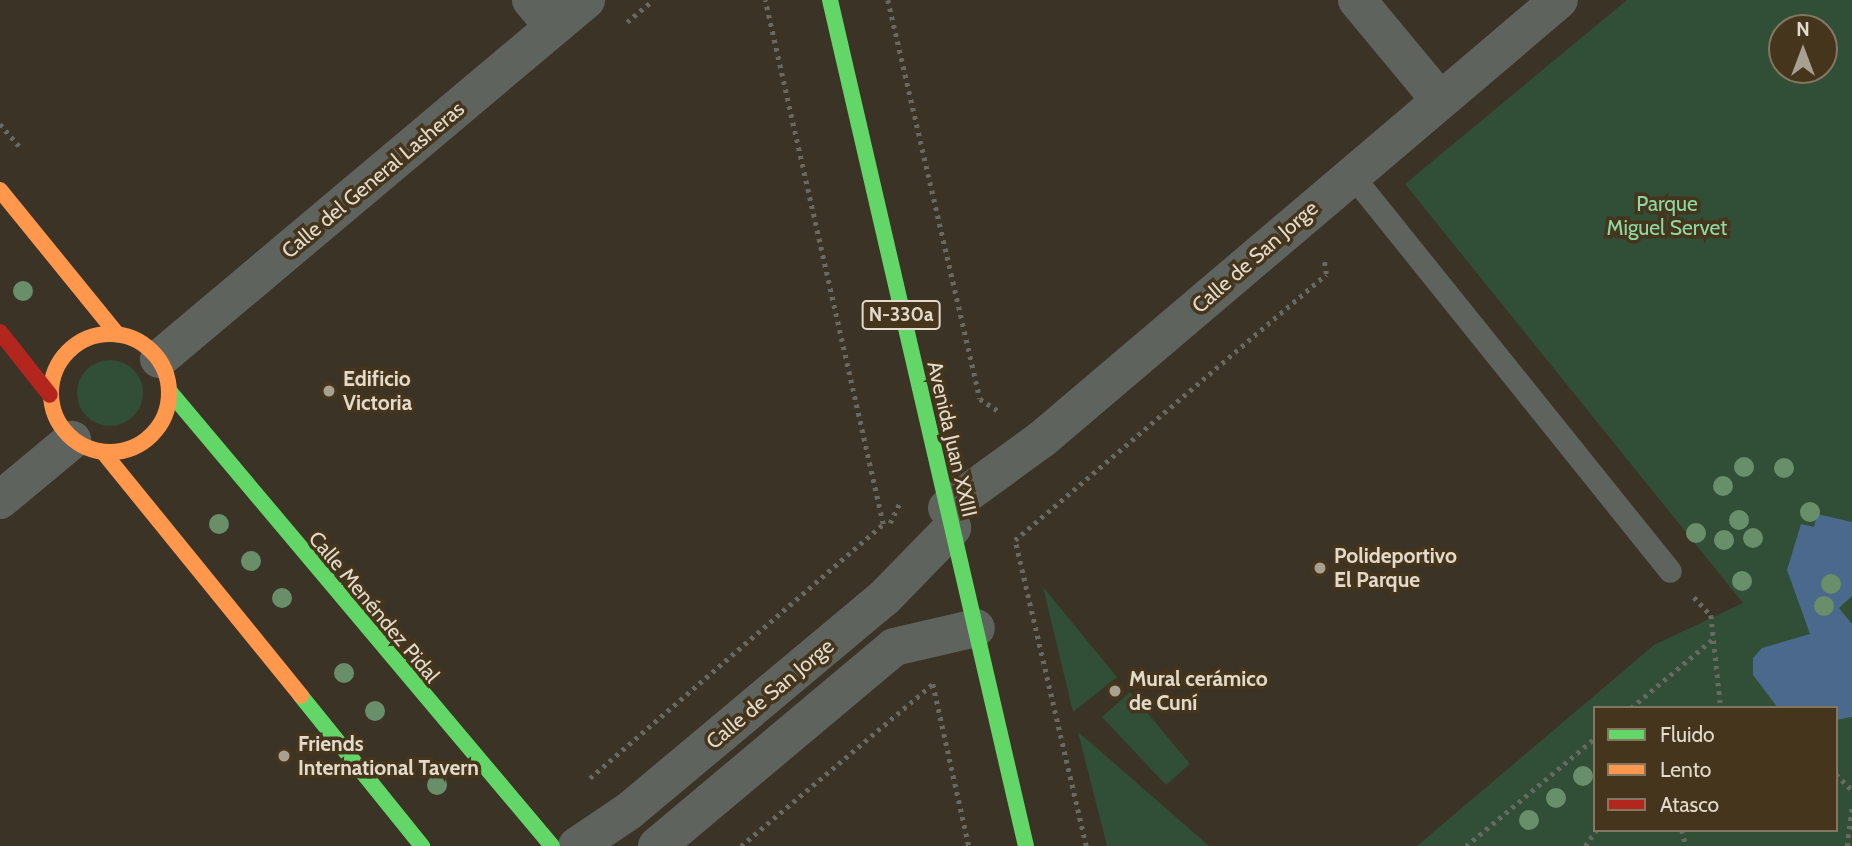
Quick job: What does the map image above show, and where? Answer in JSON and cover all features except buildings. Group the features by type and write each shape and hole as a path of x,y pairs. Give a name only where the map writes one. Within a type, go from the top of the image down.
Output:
{"main road":[{"name":"Avenida Juan XXIII","path":"830,0 1026,846"},
{"path":"0,190 117,334 165,375 151,437 128,450 88,446"},
{"path":"0,332 88,446 422,846"},
{"path":"50,395 69,349 117,334"},
{"name":"Calle Menéndez Pidal","path":"165,375 552,846"},
{"path":"532,846 552,846"}],"street":[{"name":"Calle del General Lasheras","path":"165,375 543,13 586,0"},
{"path":"1357,0 1440,100"},
{"name":"Calle de San Jorge","path":"577,846 629,811 884,598 949,518 1559,0"},
{"path":"0,500 88,446"},
{"name":"Calle de San Jorge","path":"657,846 894,647 976,628"}],"lane":[{"path":"1351,174 1670,570"}],"path":[{"path":"579,788 883,524 765,0"},
{"path":"888,0 980,399 1006,414"},
{"path":"0,124 26,155"},
{"path":"1086,846 1015,540 1326,274 1322,251"},
{"path":"1711,615 1721,706"},
{"path":"1633,706 1714,638"},
{"path":"741,846 933,684 969,846"},
{"path":"1466,846 1593,740"},
{"path":"1838,776 1852,790"},
{"path":"1847,846 1852,805"}],"green space":[{"name":"Parque Miguel Servet","path":"1627,0 1852,0 1852,846 1417,846 1654,645 1743,603 1405,184"},
{"path":"110,360 123,363 133,370 140,380 143,393 140,406 133,416 123,423 110,426 97,423 87,416 80,406 77,393 80,380 87,370 97,363"},
{"path":"1043,587 1117,677 1073,712"},
{"path":"1130,692 1190,764 1166,785 1102,717"},
{"path":"1078,732 1098,749 1209,846 1107,846"}],"water":[{"path":"1817,514 1852,522 1852,596 1839,608 1852,624 1852,717 1838,720 1838,706 1776,706 1753,675 1753,658 1762,648 1810,634 1787,570 1801,524 1814,527"}],"traffic: fast":[{"path":"830,0 1026,846"},
{"path":"170,392 552,846"},
{"path":"301,696 422,846"}],"traffic: slow":[{"path":"0,190 117,334"},
{"path":"110,334 133,338 152,351 165,370 169,393 165,416 152,435 133,448 110,452 87,448 68,435 55,416 51,393 55,370 68,351 87,338 110,334"},
{"path":"103,452 301,696"}],"traffic: jam":[{"path":"0,332 50,395"}],"place":[{"name":"Edificio Victoria","path":"329,391"},
{"name":"Polideportivo El Parque","path":"1320,568"},
{"name":"Mural cerámico de Cuní","path":"1115,691"},
{"name":"Friends International Tavern","path":"284,756"}]}
